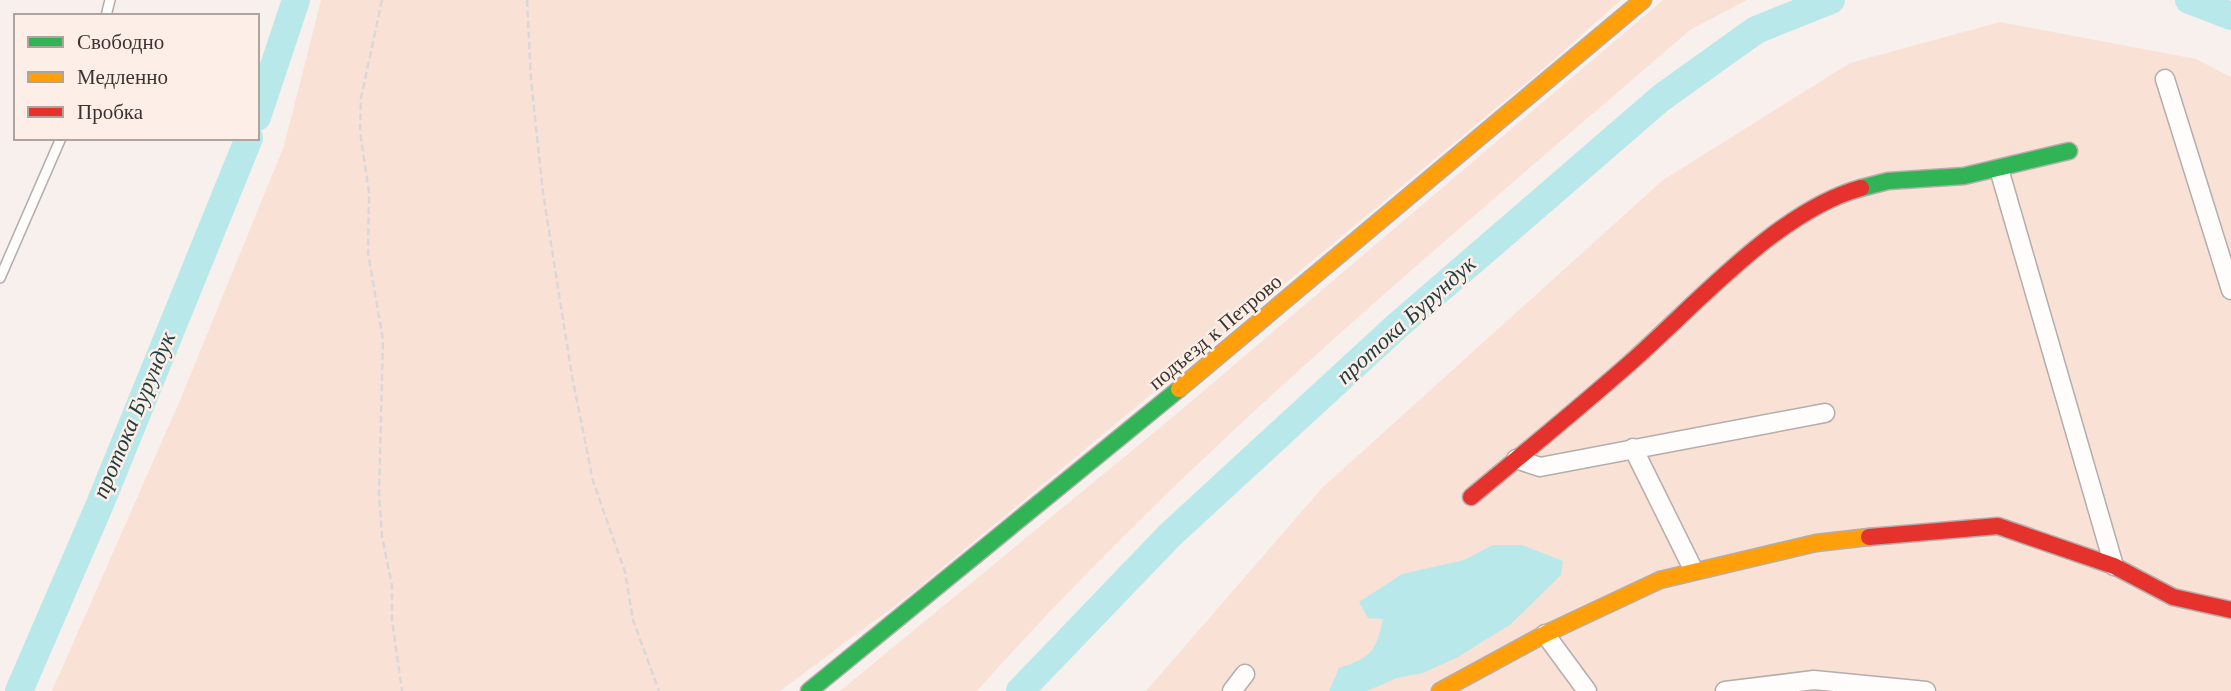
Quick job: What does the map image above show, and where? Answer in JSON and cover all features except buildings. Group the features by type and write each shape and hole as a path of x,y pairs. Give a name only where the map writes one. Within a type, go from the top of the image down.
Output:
{"street":[{"name":"подъезд к Петрово","path":"809,691 1071,479 1643,0"},
{"path":"2165,79 2231,290"},
{"path":"1471,498 1628,365 1766,240 1833,196 1888,181 1964,176 2069,151"},
{"path":"1999,169 2113,566"},
{"path":"1516,459 1540,467 1825,413"},
{"path":"1633,448 1693,569"},
{"path":"1440,691 1545,634 1660,580 1693,569 1816,542 1924,530 1998,526 2113,566 2173,597 2231,610"},
{"path":"1545,634 1587,691"},
{"path":"1232,691 1245,674"},
{"path":"1725,691 1814,680 1926,691"}],"lane":[{"path":"0,278 60,140"}],"path":[{"path":"382,0 361,98 360,131 369,193 368,253 383,340 381,522 392,586 393,620 402,691"},
{"path":"527,0 531,80 542,193 572,376 593,481 625,572 633,620 659,691"}],"shaded area":[{"path":"321,0 1621,0 1543,69 913,592 780,691 52,691 181,398 284,146"},
{"path":"1663,0 1747,0 1690,30 1322,349 1144,516 1059,602 977,691 840,691 1174,416"},
{"path":"2000,22 2196,59 2231,77 2231,691 1146,691 1322,488 1663,180 1850,63"}],"water":[{"path":"1493,545 1522,545 1563,561 1561,575 1511,624 1458,657 1423,673 1397,678 1367,691 1329,691 1339,668 1365,657 1378,639 1383,619 1368,618 1359,602 1402,574 1464,560"}],"waterway":[{"name":"протока Бурундук","path":"259,111 296,0"},
{"name":"протока Бурундук","path":"1020,691 1170,535 1396,327 1661,98 1756,30 1831,0"},
{"name":"протока Бурундук","path":"2189,0 2231,16"},
{"name":"протока Бурундук","path":"19,691 100,504 248,140"}],"traffic: fast":[{"path":"1861,188 1888,181 1964,176 2069,151"},
{"path":"809,691 1179,389"}],"traffic: slow":[{"path":"1179,389 1643,0"},
{"path":"1440,691 1545,634 1660,580 1816,543 1869,537"}],"traffic: jam":[{"path":"1471,497 1610,380 1768,238 1830,200 1861,188"},
{"path":"1869,537 1998,526 2114,566 2173,597 2231,610"}]}
